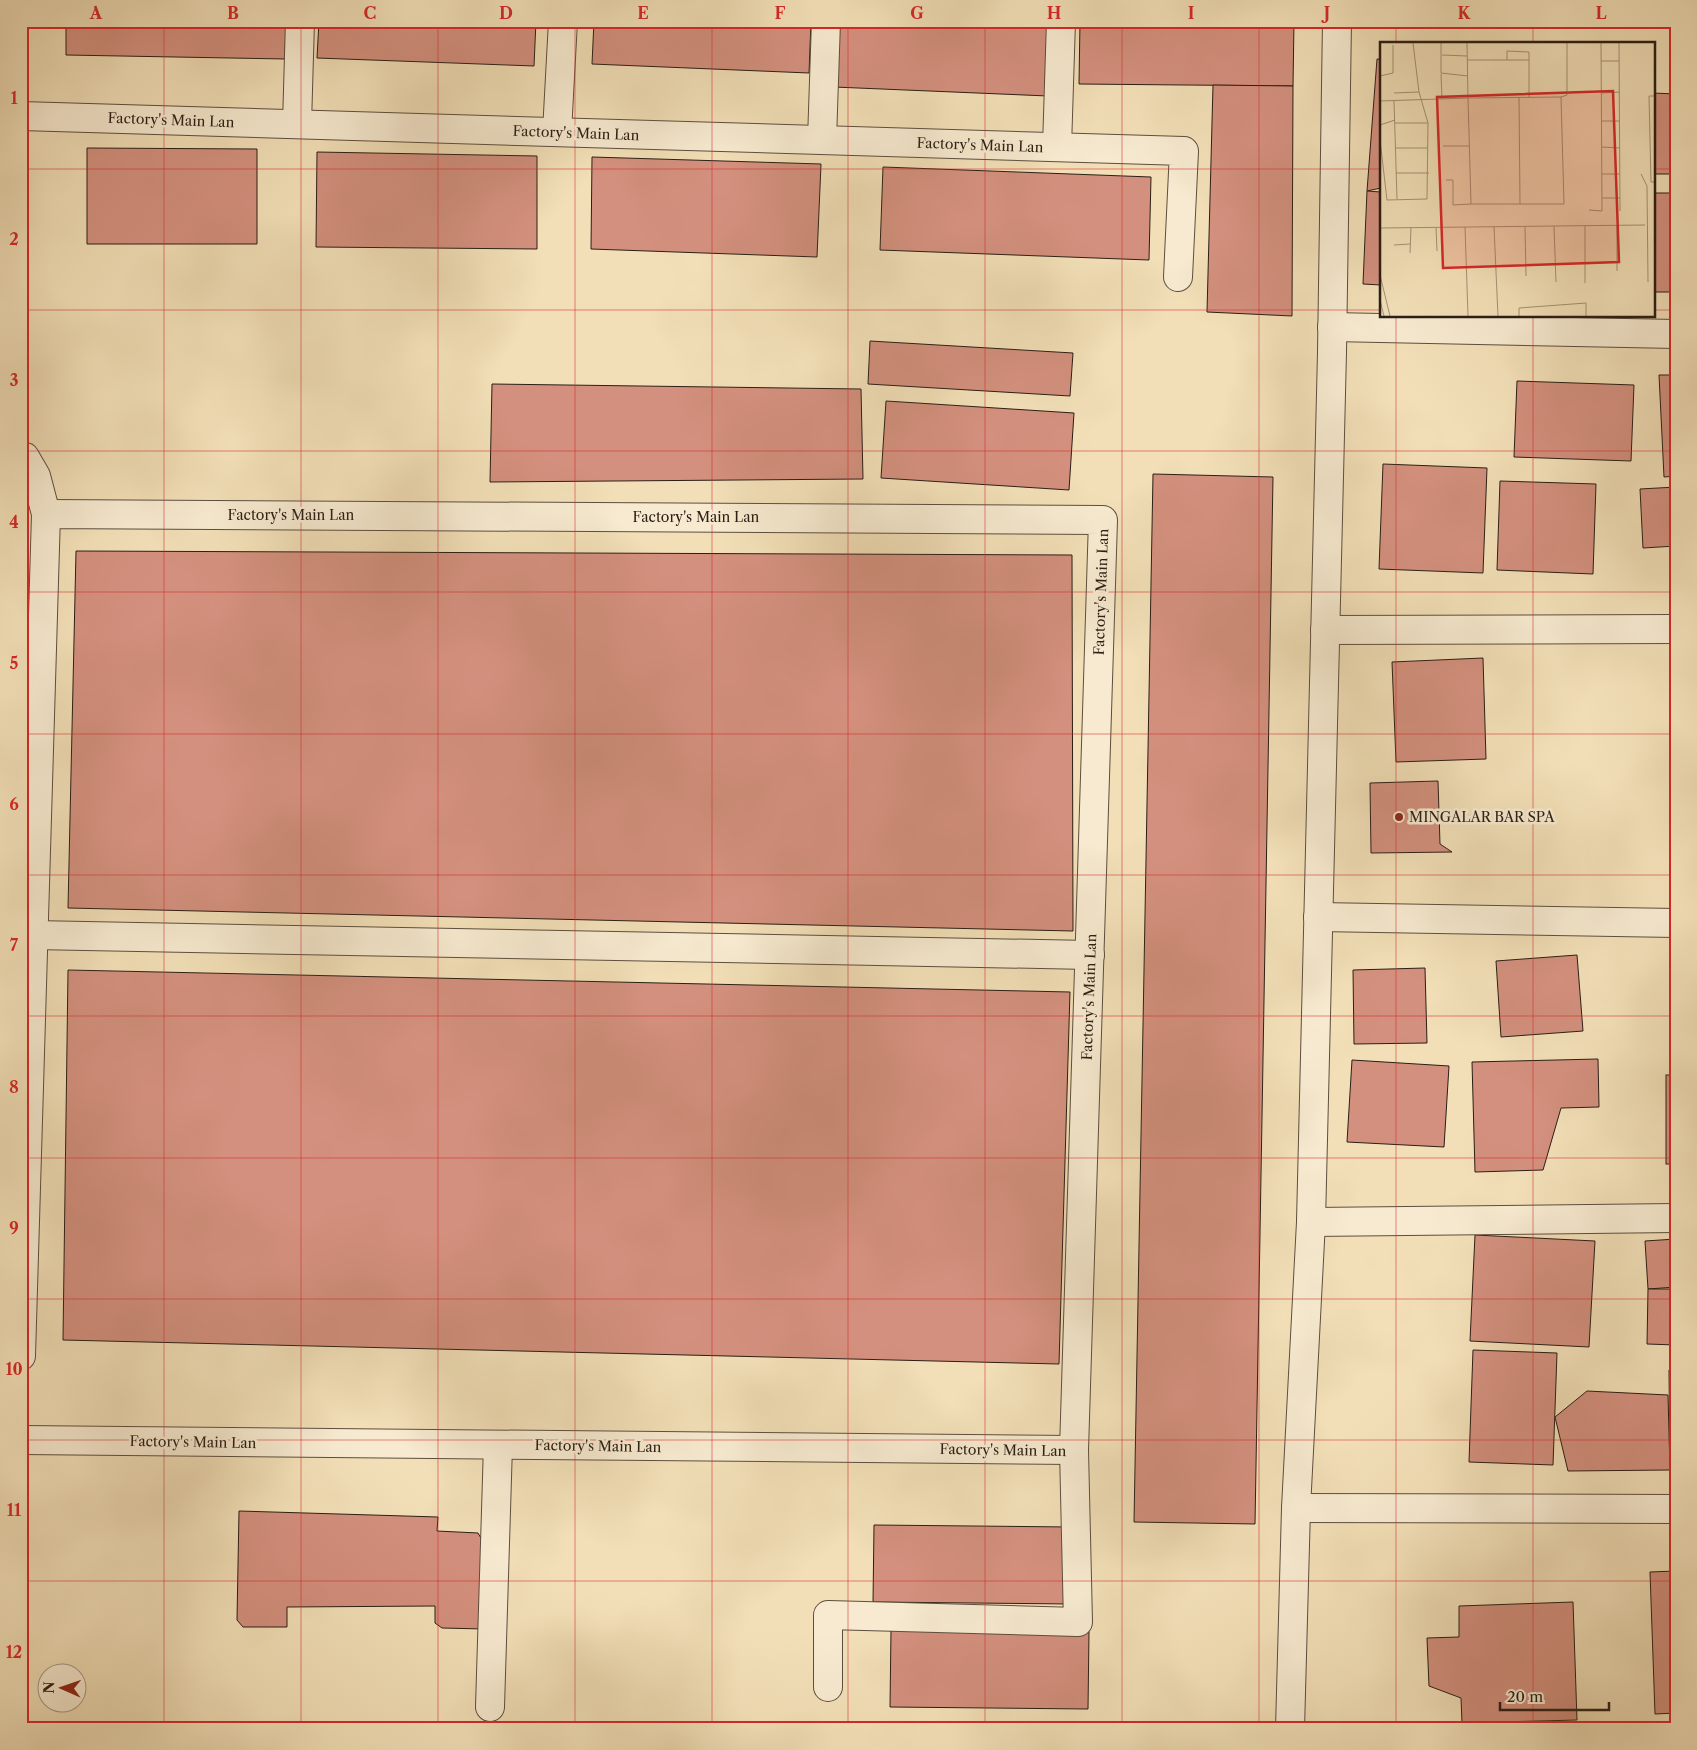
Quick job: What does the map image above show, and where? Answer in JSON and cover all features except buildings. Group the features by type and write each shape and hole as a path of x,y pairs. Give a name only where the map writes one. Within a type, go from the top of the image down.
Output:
{"street":[{"path":"297,124 300,21"},
{"path":"557,132 563,21"},
{"path":"822,140 826,21"},
{"path":"1057,147 1062,21"},
{"path":"1290,1729 1296,1508 1311,1222 1332,327 1337,21"},
{"name":"Factory's Main Lan","path":"21,116 1184,151 1178,277"},
{"path":"1332,327 1676,334"},
{"path":"21,457 25,458 36,476 46,514 29,829 33,935 21,1356"},
{"name":"Factory's Main Lan","path":"21,1440 1074,1450 1103,520 46,514"},
{"path":"1325,630 1676,629"},
{"path":"1318,917 1676,923"},
{"path":"33,935 1090,955"},
{"path":"1311,1222 1676,1218"},
{"path":"490,1707 498,1445"},
{"path":"828,1687 828,1615 1078,1622 1074,1450"},
{"path":"1296,1508 1676,1509"}],"place":[{"name":"MINGALAR BAR SPA","path":"1399,817"}]}
